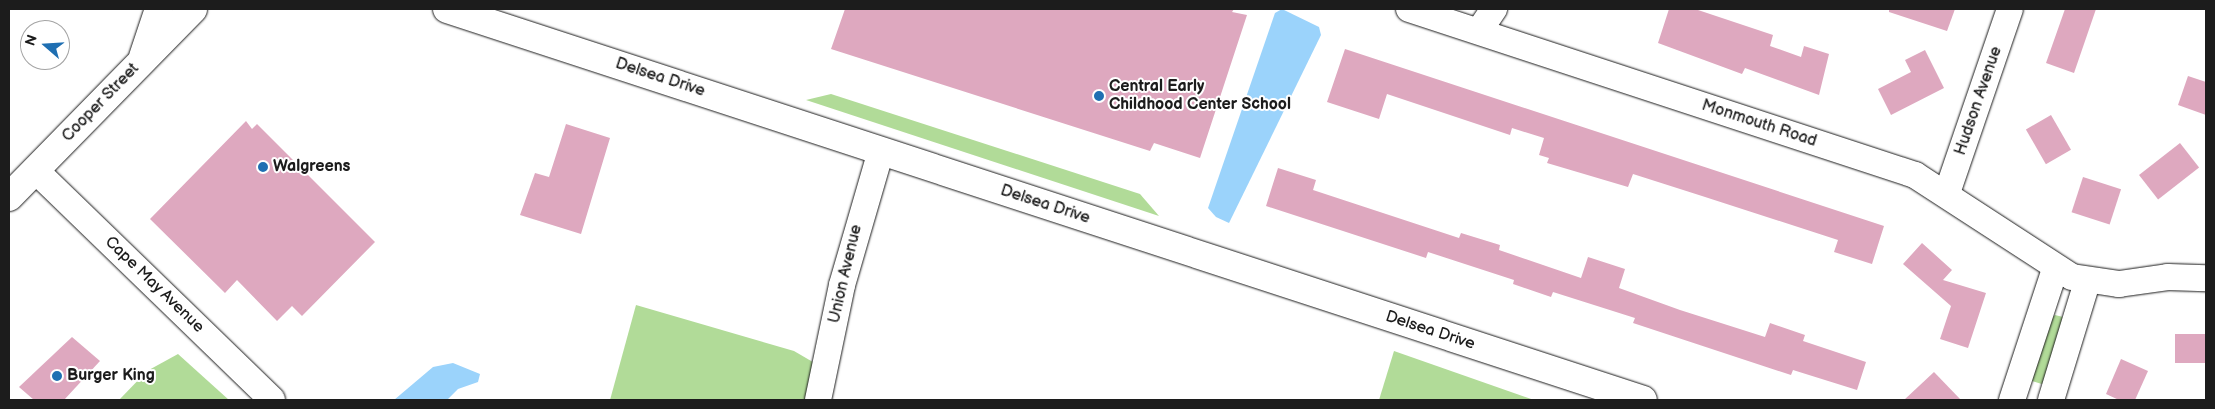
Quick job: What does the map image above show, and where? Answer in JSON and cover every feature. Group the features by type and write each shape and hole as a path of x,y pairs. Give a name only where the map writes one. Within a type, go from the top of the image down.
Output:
{"main road":[{"path":"141,62 159,9"},
{"name":"Cooper Street","path":"9,197 193,9"},
{"name":"Delsea Drive","path":"447,9 1643,400"}],"street":[{"name":"Monmouth Road","path":"1409,9 1915,175 1947,193 2056,269 2087,282 2119,284 2168,277 2206,278"},
{"path":"1478,31 1494,9"},
{"name":"Hudson Avenue","path":"1947,193 2010,9"},
{"name":"Union Avenue","path":"818,400 842,285 881,151"},
{"name":"Cape May Avenue","path":"35,170 272,400"},
{"path":"2012,400 2056,269"},
{"path":"2051,400 2087,282"}],"green space":[{"path":"831,94 1140,194 1159,216 806,100"},
{"path":"636,305 794,351 818,365 811,400 610,400"},
{"path":"2055,315 2063,317 2045,385 2032,381 2051,318"},
{"path":"1394,351 1534,400 1379,400"},
{"path":"178,354 229,400 119,400 147,371"}],"water":[{"path":"1282,9 1319,27 1321,35 1229,223 1216,217 1208,208 1275,13"},
{"path":"453,363 480,374 478,382 458,389 447,400 394,400 433,367"}],"building":[{"name":"Central Early Childhood Center School","path":"845,9 1234,9 1232,12 1247,15 1200,158 1154,143 1150,151 831,49"},
{"path":"1669,9 1695,9 1773,35 1770,46 1801,57 1804,46 1829,54 1819,95 1745,68 1742,74 1658,43"},
{"path":"1889,9 1955,9 1947,31 1889,12"},
{"path":"2065,9 2096,9 2074,73 2046,63"},
{"path":"1345,49 1884,226 1872,264 1834,252 1838,240 1633,174 1628,187 1547,163 1549,158 1539,155 1544,138 1512,128 1510,135 1387,94 1379,119 1327,102"},
{"path":"1925,50 1944,88 1891,115 1878,89 1911,72 1905,60"},
{"path":"2188,76 2206,82 2206,115 2178,105"},
{"path":"2051,115 2071,150 2046,164 2026,130"},
{"path":"246,121 252,129 257,124 375,242 302,316 292,306 277,321 237,280 225,293 150,219"},
{"path":"566,124 610,138 581,234 520,215 535,173 549,177"},
{"path":"2180,143 2199,167 2158,199 2139,175"},
{"path":"1278,168 1316,180 1313,190 1459,238 1461,233 1500,245 1499,250 1581,278 1588,257 1625,269 1619,288 1765,337 1770,323 1805,335 1803,341 1866,362 1857,390 1793,370 1791,375 1633,323 1635,318 1553,292 1551,297 1513,284 1514,280 1428,252 1426,258 1266,206"},
{"path":"2083,177 2121,189 2110,225 2072,212"},
{"path":"1922,243 1952,270 1943,280 1986,293 1968,348 1940,339 1951,306 1903,264"},
{"path":"2175,334 2206,334 2206,363 2175,363"},
{"name":"Burger King","path":"72,337 100,361 64,400 34,400 19,387"},
{"path":"2121,359 2148,371 2135,400 2119,400 2106,394"},
{"path":"1934,372 1961,400 1904,400"}],"place":[{"name":"Central Early Childhood Center School","path":"1099,96"},
{"name":"Walgreens","path":"263,167"},
{"name":"Burger King","path":"57,376"}]}
